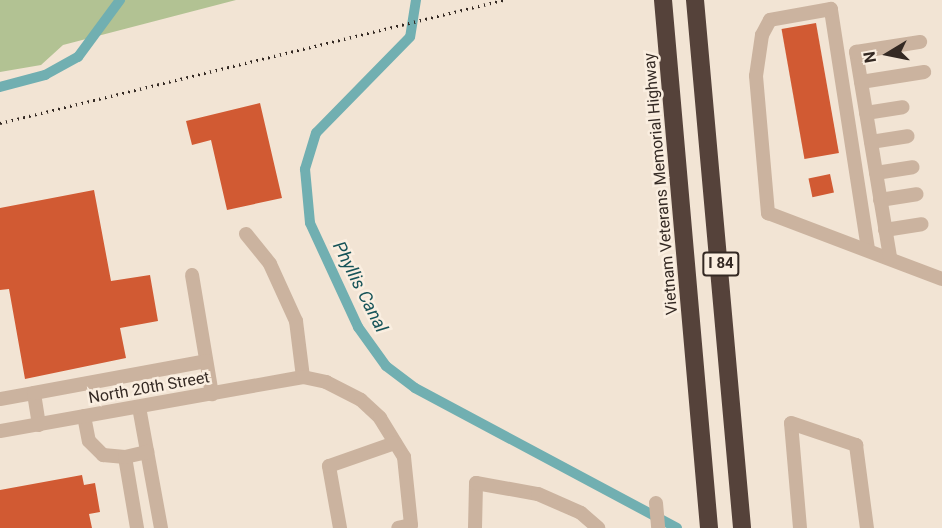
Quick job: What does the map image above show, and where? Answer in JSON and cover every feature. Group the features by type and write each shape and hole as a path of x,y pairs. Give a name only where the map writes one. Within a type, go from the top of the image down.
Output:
{"highway":[{"name":"Vietnam Veterans Memorial Highway","path":"663,0 696,364 701,526"},
{"name":"I 84","path":"695,0 742,528"}],"street":[{"path":"868,249 831,9 771,20 762,35 756,76 768,213 837,236 868,249 890,257 942,279"},
{"path":"890,257 856,52 920,42"},
{"path":"861,82 924,72"},
{"path":"866,113 903,107"},
{"path":"871,142 908,136"},
{"path":"876,173 913,167"},
{"path":"880,200 917,194"},
{"path":"885,230 922,224"},
{"path":"246,234 270,264 296,321 303,377 361,400 404,457 412,504 411,525 399,528"},
{"path":"192,275 212,394"},
{"path":"0,399 206,361"},
{"name":"North 20th Street","path":"0,431 303,377"},
{"path":"34,393 39,424"},
{"path":"139,407 160,528"},
{"path":"84,416 89,441 103,456 125,457 147,452"},
{"path":"800,528 791,423 856,445 867,528"},
{"path":"340,528 329,466 395,443"},
{"path":"125,457 137,528"},
{"path":"476,528 476,483 538,494 581,513 598,528"},
{"path":"656,503 658,528"}],"green space":[{"path":"0,0 236,0 63,45 41,65 0,72"}],"building":[{"path":"816,23 839,153 804,159 782,29"},
{"path":"260,103 282,198 227,210 211,140 192,145 186,121"},
{"path":"830,174 834,193 812,197 808,179"},
{"path":"94,190 111,281 150,275 158,321 120,328 126,358 25,379 9,289 0,290 0,208"},
{"path":"82,475 84,485 95,483 100,512 89,514 92,528 0,528 0,490"}],"waterway":[{"name":"Phyllis Canal","path":"0,87 45,75 78,57 120,0"},
{"name":"Phyllis Canal","path":"416,0 410,37 316,133 305,169 310,223 358,327 386,366 415,388 677,528"}],"railway":[{"path":"0,123 503,0"}]}
